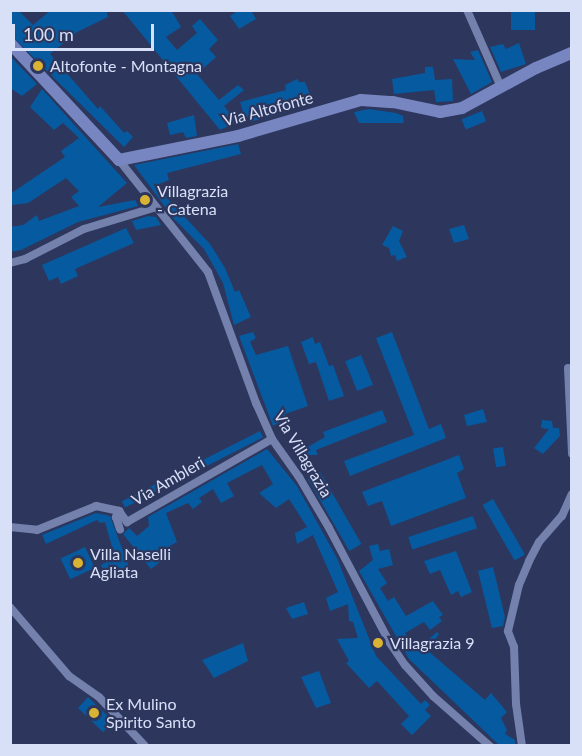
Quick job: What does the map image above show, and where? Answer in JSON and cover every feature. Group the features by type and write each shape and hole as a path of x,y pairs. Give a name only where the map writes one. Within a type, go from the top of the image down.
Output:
{"main road":[{"path":"10,43 119,160"},
{"name":"Via Altofonte","path":"119,160 238,136 361,100 393,102 440,112 462,108 572,53"}],"street":[{"path":"467,10 501,87"},
{"name":"Via Villagrazia","path":"119,160 208,272 256,403 272,439 299,477 329,528 390,643 405,665 433,696 490,746"},
{"path":"10,263 84,229 156,207"},
{"path":"568,368 572,454"},
{"name":"Via Ambleri","path":"10,527 37,530 96,506 119,511 127,522 272,439"},
{"path":"522,746 516,704 514,647 508,631 519,585 529,561 539,542 562,516 572,494"},
{"path":"119,511 116,518 120,529"},
{"path":"10,607 69,676 99,697 145,746"}],"building":[{"path":"10,10 18,10 33,25 51,10 106,10 108,17 77,32 50,54 98,109 100,106 124,133 127,131 133,137 124,147 51,75 54,70 50,74 10,34"},
{"path":"122,10 171,10 181,27 166,37 177,50 197,33 192,26 200,19 218,40 209,49 216,57 197,74 219,100 238,85 244,90 224,106 237,122 220,130"},
{"path":"239,10 251,10 256,19 239,29 230,16"},
{"path":"511,12 535,12 535,30 511,30"},
{"path":"519,43 526,64 501,72 490,47 503,44 506,49"},
{"path":"478,50 492,82 471,94 453,59 475,60 470,52"},
{"path":"10,56 37,84 22,96 10,88"},
{"path":"425,67 433,67 435,80 452,79 453,101 436,102 434,90 394,94 392,79 425,73"},
{"path":"297,79 299,82 305,82 314,104 250,122 249,116 245,118 240,102 286,90 285,85"},
{"path":"42,89 127,183 98,207 135,200 138,206 78,222 21,250 10,252 10,227 23,225 37,215 39,221 79,206 71,197 79,191 66,178 28,203 13,205 10,202 10,194 65,157 61,151 79,138 63,123 54,130 30,107"},
{"path":"369,109 396,113 403,116 404,123 359,123 354,112"},
{"path":"482,111 486,121 466,129 462,119"},
{"path":"194,115 197,136 186,138 183,132 170,135 167,123"},
{"path":"238,144 241,154 167,173 169,180 159,184 168,199 210,244 225,268 235,292 239,290 251,317 234,325 223,283 204,249 174,219 134,165"},
{"path":"148,216 156,217 161,225 136,230 132,221"},
{"path":"464,225 469,239 454,243 449,229"},
{"path":"393,226 403,231 399,241 407,257 397,261 395,255 391,256 389,248 382,245"},
{"path":"126,228 134,243 75,269 78,276 61,284 58,277 49,281 42,265"},
{"path":"253,332 256,338 250,342 256,355 288,346 308,406 285,414 287,418 273,426 239,336"},
{"path":"392,332 429,429 441,424 446,438 350,476 344,461 414,435 376,338"},
{"path":"313,337 315,344 320,342 329,366 333,365 344,396 329,401 316,362 309,364 301,342"},
{"path":"361,355 373,385 357,391 345,361"},
{"path":"483,409 487,422 467,426 464,415"},
{"path":"382,410 387,422 316,450 318,455 304,455 301,451 325,437 323,432"},
{"path":"542,420 552,421 553,428 559,428 560,436 543,454 534,448 549,429 541,428"},
{"path":"260,431 263,437 125,508 122,501"},
{"path":"503,447 506,466 496,467 493,449"},
{"path":"267,449 297,486 337,558 376,656 421,704 425,700 430,705 425,710 431,716 412,735 401,724 409,716 377,681 369,688 346,663 349,661 337,639 358,638 353,622 349,621 348,604 330,611 326,598 338,592 313,535 297,544 295,533 307,527 289,499 276,508 259,493 273,484 262,465 227,483 234,496 221,503 213,489 199,498 202,502 193,509 188,503 166,513 177,542 168,547 173,552 151,569 123,534 129,528 137,536 149,526 148,517"},
{"path":"459,455 464,469 457,473 466,498 391,526 382,501 368,506 362,492"},
{"path":"320,472 362,544 349,551 308,479"},
{"path":"493,499 525,554 515,560 483,505"},
{"path":"96,513 110,516 132,575 123,576 119,567 104,572 101,565 115,557 105,522 100,523 97,520 46,544 42,535"},
{"path":"473,516 477,528 412,549 408,537"},
{"path":"378,544 380,551 389,549 393,565 378,569 387,583 380,588 388,601 394,597 406,616 433,601 443,615 439,617 442,621 430,630 424,622 405,633 416,650 437,632 439,634 427,650 485,700 491,693 507,712 501,718 507,730 505,734 515,740 515,746 498,744 409,659 359,571 373,560 369,546"},
{"name":"Villa Naselli Agliata","path":"85,547 95,568 70,579 61,558"},
{"path":"456,551 472,592 461,597 458,591 451,595 440,570 430,574 424,561"},
{"path":"493,567 505,617 503,626 492,628 478,571"},
{"path":"304,602 308,614 292,619 286,608"},
{"path":"243,643 248,661 214,678 202,660"},
{"path":"319,671 331,703 316,708 301,677"},
{"name":"Ex Mulino Spirito Santo","path":"88,697 111,719 108,721 111,724 103,732 78,708"}],"place":[{"name":"Altofonte - Montagna","path":"38,66"},
{"name":"Villagrazia - Catena","path":"145,200"},
{"name":"Villa Naselli Agliata","path":"78,563"},
{"name":"Villagrazia 9","path":"378,643"},
{"name":"Ex Mulino Spirito Santo","path":"94,713"}]}
